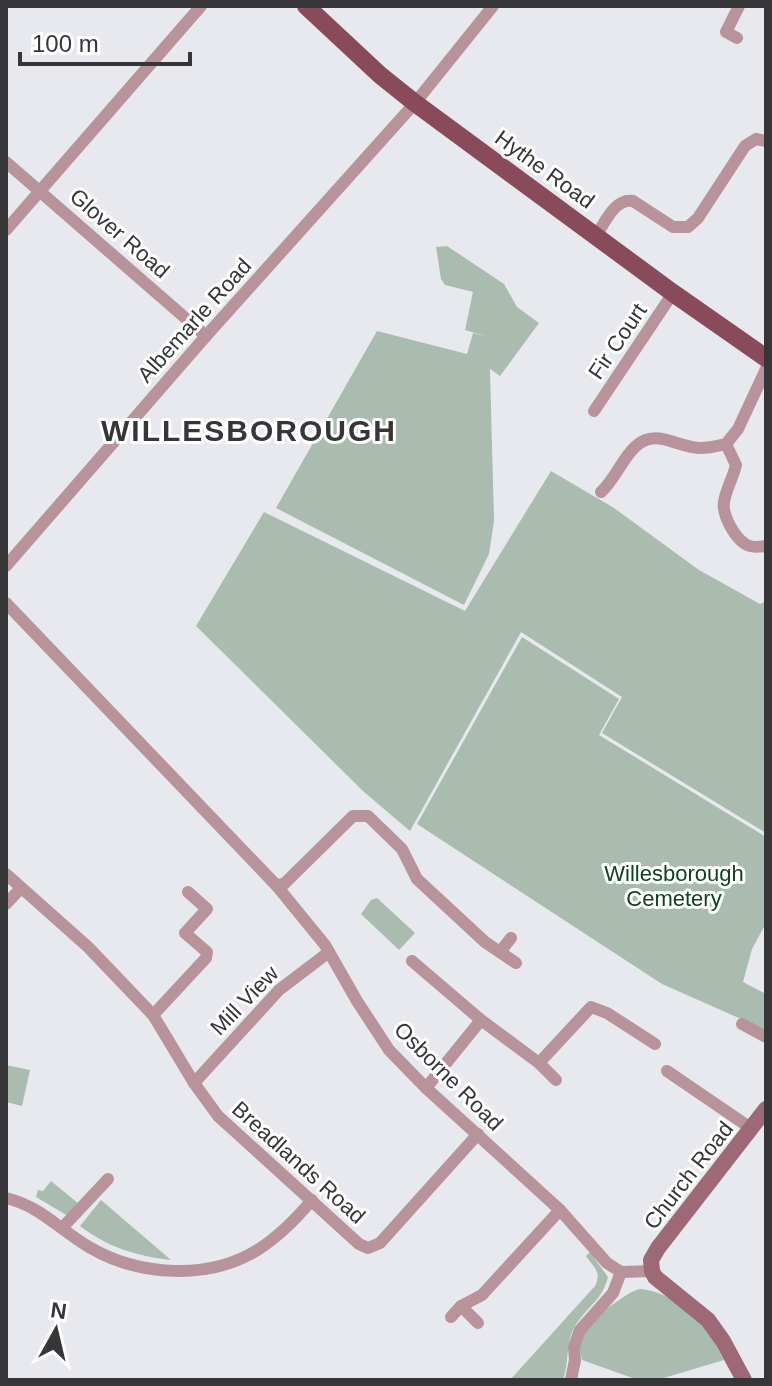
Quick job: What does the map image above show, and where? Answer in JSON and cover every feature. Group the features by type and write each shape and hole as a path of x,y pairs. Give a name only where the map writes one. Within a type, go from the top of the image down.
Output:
{"main road":[{"name":"Hythe Road","path":"306,6 415,103 766,358"}],"street":[{"path":"6,230 201,6"},
{"name":"Albemarle Road","path":"6,566 415,103 493,6"},
{"path":"737,38 726,32 739,6"},
{"path":"596,236 619,203 627,200 673,227 688,227 698,218 745,146 756,139 766,141"},
{"name":"Glover Road","path":"6,162 206,336"},
{"name":"Fir Court","path":"594,411 673,293"},
{"path":"601,492 614,480 631,451 647,440 668,439 700,448 726,444 738,429 766,369"},
{"path":"726,444 736,465 725,500 726,515 744,543 751,547 766,546"},
{"name":"Osborne Road","path":"6,603 276,885 317,933 383,1042 426,1088 560,1210 607,1263 621,1272"},
{"path":"276,885 284,884 353,816 368,816 402,849 417,879 516,963"},
{"name":"Breadlands Road","path":"6,874 88,947 153,1015 218,1116 359,1244 375,1247 478,1134"},
{"path":"6,904 21,888"},
{"path":"153,1015 206,958 207,952 185,933 207,909 188,892"},
{"path":"500,952 511,938"},
{"name":"Mill View","path":"194,1083 279,990 329,952"},
{"path":"412,961 556,1080"},
{"path":"539,1063 591,1007 607,1013 655,1044"},
{"path":"426,1088 481,1020"},
{"path":"742,1024 766,1037"},
{"path":"667,1071 752,1129"},
{"name":"Church Road","path":"652,1271 651,1260 658,1248 766,1109"},
{"path":"63,1227 108,1179"},
{"path":"6,1198 36,1209 88,1247 130,1265 186,1271 227,1263 256,1251 277,1237 312,1200"},
{"path":"451,1317 461,1306 482,1295 560,1210"},
{"path":"571,1380 576,1339 585,1323 613,1293 621,1272 652,1271 708,1320 744,1380"},
{"path":"461,1306 478,1323"}],"green space":[{"path":"447,246 504,284 517,307 539,323 500,376 490,369 494,521 489,554 464,605 276,508 377,331 467,354 473,333 489,337 465,330 473,292 445,285 441,279 436,247"},
{"path":"551,471 614,508 699,570 760,604 766,601 766,833 602,733 622,697 521,632 410,831 364,792 196,626 264,512 465,611"},
{"name":"Willesborough Cemetery","path":"522,637 619,699 599,735 766,837 766,923 752,949 743,982 766,994 766,1030 662,984 417,824"},
{"path":"377,898 415,933 399,950 361,914 371,900"},
{"path":"6,1065 30,1070 22,1106 6,1102"},
{"path":"51,1181 79,1204 68,1216 36,1197 38,1190 43,1191"},
{"path":"101,1200 171,1260 122,1249 80,1226"},
{"path":"590,1252 608,1277 601,1293 573,1330 563,1380 510,1380 595,1286 597,1274 586,1256"},
{"path":"640,1289 667,1297 692,1313 708,1331 724,1360 657,1380 638,1380 582,1360 580,1339 586,1328 618,1301"}],"district":[{"name":"WILLESBOROUGH","path":"249,431"}]}
